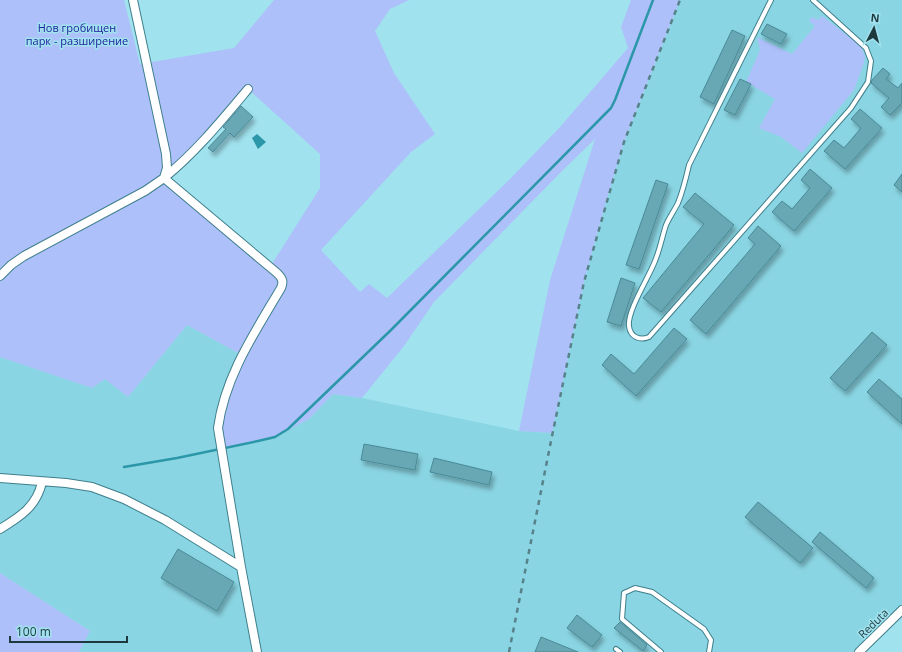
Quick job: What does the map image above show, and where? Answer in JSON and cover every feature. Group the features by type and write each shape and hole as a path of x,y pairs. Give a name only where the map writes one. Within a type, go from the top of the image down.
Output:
{"street":[{"path":"133,0 166,154 167,168 164,178"},
{"path":"0,276 10,265 24,256 139,194 164,178 202,144 248,89"},
{"path":"164,178 277,273 282,278 283,283 235,369 227,390 218,428 257,652"},
{"path":"0,478 66,483 92,487 124,499 165,520 241,567"},
{"path":"0,529 20,516 36,501 42,482"},
{"name":"Reduta","path":"859,652 902,610"}],"lane":[{"path":"771,0 689,165 683,189 667,224 655,261 639,293 628,325 630,332 635,337 640,339 649,337 851,108 868,82 871,61 866,48 812,0"},
{"path":"661,652 622,619 624,593 635,588 652,592 704,629 711,640 709,652"}],"shaded area":[{"path":"680,0 902,0 902,610 859,652 79,652 90,631 0,573 0,357 92,388 105,378 128,397 187,325 242,355 275,437 309,419 333,394 362,398 519,431 552,433 584,282 605,205 624,142"},
{"path":"257,134 266,142 258,149 252,138"}],"green space":[{"name":"Нов гробищен парк - разширение","path":"0,0 124,0 140,64 234,48 274,0 409,0 390,9 375,31 394,73 435,134 411,152 321,250 360,292 369,284 387,298 509,180 560,127 628,48 621,27 631,0 680,0 624,142 605,205 584,282 552,433 519,431 550,280 595,139 434,302 404,346 362,398 333,394 309,419 275,437 222,449 218,428 242,355 187,325 128,397 105,379 92,388 0,357","holes":["248,89 320,154 320,188 270,267 164,178"]},
{"path":"822,16 860,45 865,56 864,63 854,90 802,153 781,137 759,128 775,99 746,82 760,50 757,37 792,54 815,26 809,21 812,17 818,20"},
{"path":"0,573 90,631 79,652 0,652"}],"building":[{"path":"767,24 787,34 781,44 761,34"},
{"path":"732,30 745,36 714,104 700,97"},
{"path":"883,68 890,74 886,79 898,88 902,83 902,103 890,115 881,107 889,98 871,83"},
{"path":"740,79 751,84 735,115 724,110"},
{"path":"241,106 253,117 234,137 230,133 213,152 208,148 226,129 223,127"},
{"path":"860,109 882,128 845,169 824,151 834,140 844,148 861,128 851,119"},
{"path":"810,169 832,188 794,231 772,212 782,201 792,209 810,188 801,180"},
{"path":"902,174 902,192 894,185"},
{"path":"656,180 668,184 639,269 626,265"},
{"path":"695,193 734,225 661,312 643,298 704,224 683,207"},
{"path":"758,226 781,246 706,334 690,320 755,244 748,238"},
{"path":"621,278 635,283 621,326 607,322"},
{"path":"674,328 687,339 636,396 602,365 611,354 634,374"},
{"path":"872,332 887,345 845,391 830,378"},
{"path":"879,379 902,399 902,424 867,392"},
{"path":"364,444 418,454 415,470 361,460"},
{"path":"434,458 492,472 489,485 430,472"},
{"path":"758,502 813,548 800,563 745,517"},
{"path":"820,532 874,578 866,588 812,542"},
{"path":"178,549 234,582 217,611 161,578"},
{"path":"577,615 602,635 592,647 567,628"},
{"path":"620,622 647,645 643,651 614,628"},
{"path":"541,637 578,652 535,652"}],"waterway":[{"path":"124,467 177,458 258,441 275,437 288,429 391,330 611,108 653,0"}],"railway":[{"path":"509,652 584,282 624,142 680,0"}]}
